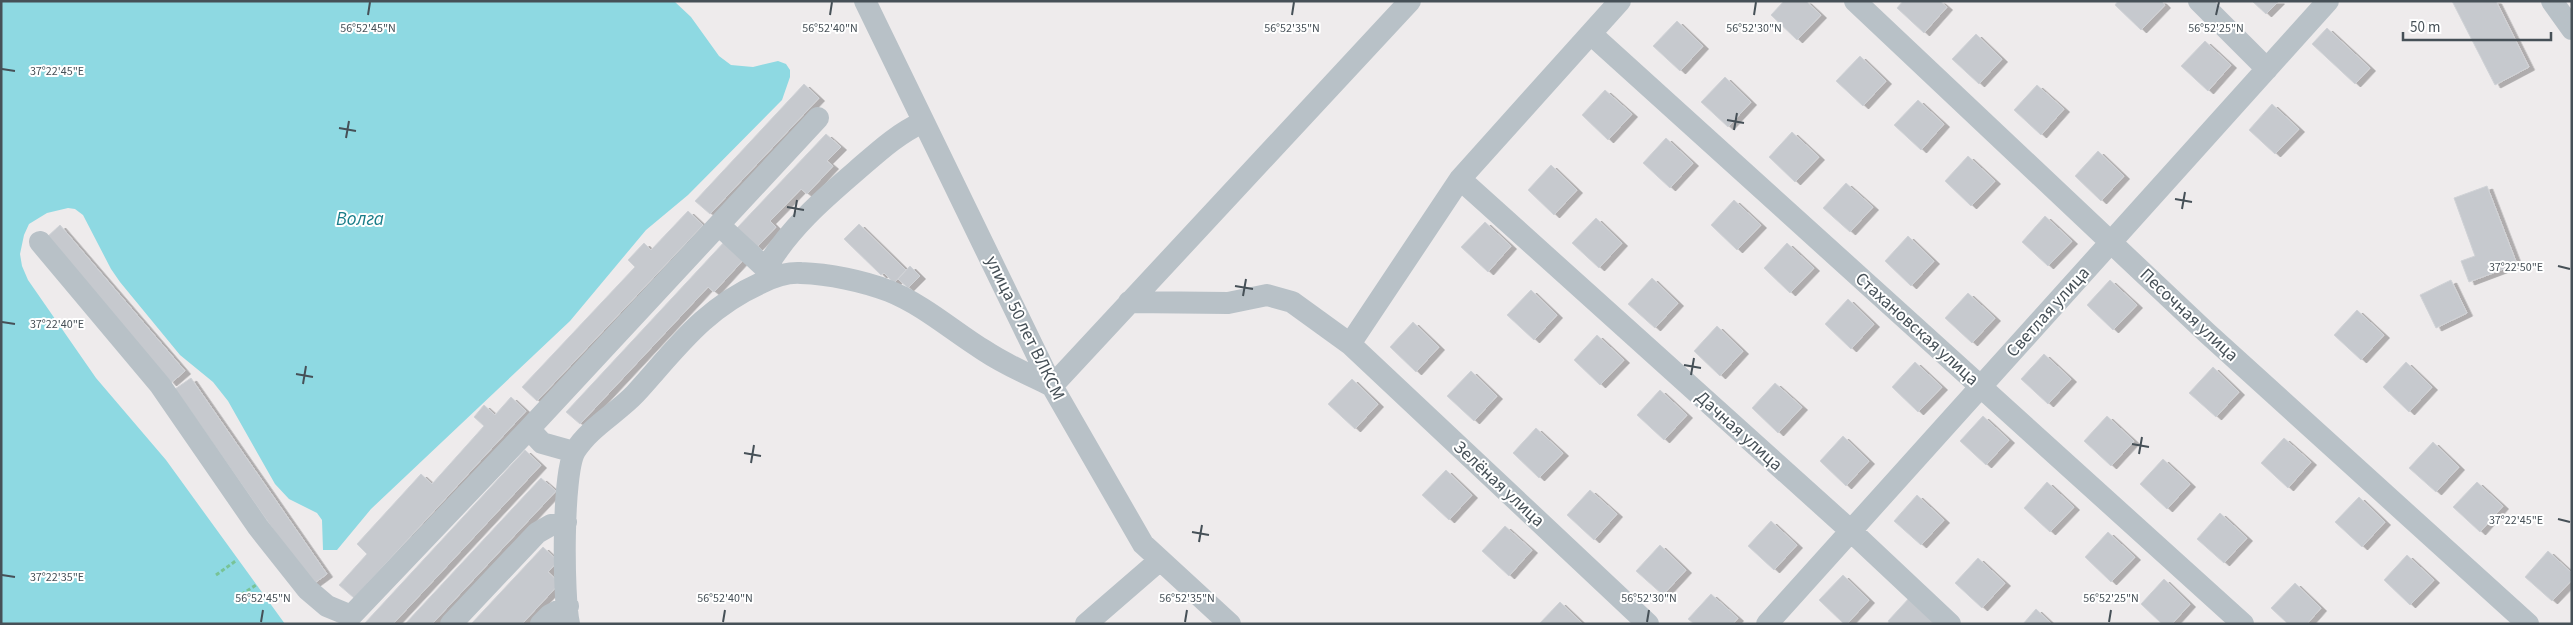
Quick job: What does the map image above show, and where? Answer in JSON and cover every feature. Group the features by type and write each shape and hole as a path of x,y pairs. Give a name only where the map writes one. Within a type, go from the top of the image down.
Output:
{"street":[{"name":"улица 50 лет ВЛКСМ","path":"865,1 1052,386 1143,544 1230,624"},
{"path":"719,225 770,272 799,272 844,279 889,291 919,307 987,353 1052,386 1410,1"},
{"path":"1350,344 1460,179 1620,1"},
{"name":"Песочная улица","path":"1855,1 2214,340 2528,624"},
{"path":"2199,1 2267,69"},
{"name":"Светлая улица","path":"1767,624 2328,1"},
{"path":"2552,1 2572,28"},
{"name":"Стахановская улица","path":"1591,34 2243,624"},
{"path":"40,242 160,385 258,527 307,589 327,606 350,616 529,428 675,269 719,225 818,118"},
{"path":"541,624 550,615 568,615 566,497 574,452 588,436 634,394 658,365 707,314 750,288 770,272 778,247 803,217 901,132 924,122"},
{"name":"Дачная улица","path":"1460,179 1851,531 1950,624"},
{"name":"Зелёная улица","path":"1129,302 1228,302 1267,295 1292,302 1350,344 1648,624"},
{"path":"529,428 542,443 574,452"},
{"path":"451,624 537,532 551,525 566,522"},
{"path":"1086,624 1160,560"}],"path":[{"path":"216,575 237,560"},
{"path":"236,598 256,585"}],"water":[{"name":"Волга","path":"1,1 674,1 691,17 719,56 731,65 753,67 778,61 786,64 790,70 790,77 782,100 688,195 646,230 570,321 371,509 337,550 323,550 322,520 317,513 289,499 275,484 228,401 213,382 180,355 120,282 111,269 83,215 75,209 68,208 47,213 29,224 24,235 20,254 22,266 28,280 96,378 166,460 285,624 1,624"}],"building":[{"path":"1784,1 1806,1 1821,15 1797,40 1771,15"},
{"path":"1903,1 1940,1 1947,7 1924,33 1897,8"},
{"path":"2118,1 2161,1 2165,5 2141,30 2115,5"},
{"path":"2252,1 2279,1 2266,14"},
{"path":"2452,1 2496,1 2529,67 2495,85"},
{"path":"1677,21 1703,46 1680,71 1653,46"},
{"path":"2327,28 2370,68 2355,84 2312,44"},
{"path":"1976,34 2002,59 1979,84 1952,59"},
{"path":"2205,41 2231,65 2208,91 2181,66"},
{"path":"1860,56 1886,81 1863,106 1836,81"},
{"path":"1725,77 1751,102 1728,127 1701,102"},
{"path":"804,84 819,98 710,214 695,201"},
{"path":"2037,85 2064,109 2041,135 2014,110"},
{"path":"1605,90 1632,114 1608,140 1582,115"},
{"path":"1918,100 1944,124 1921,150 1894,125"},
{"path":"2272,104 2299,129 2275,154 2249,130"},
{"path":"1792,132 1819,157 1795,182 1769,157"},
{"path":"826,134 841,147 827,161 833,166 807,194 801,189 770,221 776,227 757,247 737,228"},
{"path":"1666,138 1693,163 1670,188 1643,163"},
{"path":"2098,151 2124,176 2101,201 2075,176"},
{"path":"1968,156 1995,181 1971,206 1945,181"},
{"path":"1551,165 1577,190 1554,215 1528,190"},
{"path":"1846,183 1873,207 1850,232 1823,208"},
{"path":"2487,186 2517,264 2469,282 2461,261 2475,256 2454,198"},
{"path":"1734,200 1761,225 1737,250 1711,225"},
{"path":"688,211 703,225 537,401 522,387 635,267 628,260 644,243 651,250"},
{"path":"2045,216 2072,241 2048,266 2022,242"},
{"path":"1596,218 1622,243 1599,268 1572,243"},
{"path":"1485,222 1511,246 1488,272 1461,247"},
{"path":"859,224 906,270 894,283 884,273 881,275 844,239"},
{"path":"60,225 185,371 171,383 46,238"},
{"path":"1908,236 1934,261 1911,286 1885,261"},
{"path":"726,240 745,258 714,292 708,287 580,424 566,412"},
{"path":"1787,243 1814,268 1790,293 1764,268"},
{"path":"910,266 920,276 908,288 898,279"},
{"path":"1652,278 1678,303 1655,328 1628,304"},
{"path":"2110,280 2137,305 2113,330 2087,305"},
{"path":"2451,280 2467,313 2436,328 2420,295"},
{"path":"1531,290 1557,315 1534,340 1507,315"},
{"path":"1968,293 1995,318 1972,343 1945,318"},
{"path":"1848,299 1874,324 1851,349 1825,324"},
{"path":"2357,310 2384,335 2361,360 2334,335"},
{"path":"1413,322 1439,347 1416,372 1390,347"},
{"path":"1717,326 1743,351 1720,376 1694,351"},
{"path":"1597,335 1624,360 1600,385 1574,360"},
{"path":"2044,354 2071,379 2048,404 2021,379"},
{"path":"1915,362 1942,387 1918,412 1892,387"},
{"path":"2406,362 2432,387 2409,412 2383,387"},
{"path":"2213,367 2239,392 2216,417 2189,393"},
{"path":"1471,371 1497,396 1474,421 1447,396"},
{"path":"191,378 327,574 312,585 175,389"},
{"path":"1352,379 1378,404 1355,429 1328,404"},
{"path":"1775,383 1802,407 1778,433 1752,408"},
{"path":"1660,390 1687,415 1664,440 1637,415"},
{"path":"511,397 526,411 354,598 339,585 367,554 357,544 421,474 432,484 484,426 474,417 484,405 495,415"},
{"path":"1983,416 2009,440 1986,465 1960,441"},
{"path":"2107,416 2134,441 2111,466 2084,441"},
{"path":"1536,428 1563,453 1539,478 1513,453"},
{"path":"1843,436 1869,461 1846,486 1820,461"},
{"path":"2284,438 2311,462 2288,488 2261,463"},
{"path":"2433,442 2459,467 2436,492 2409,468"},
{"path":"525,450 541,465 393,624 364,624"},
{"path":"2163,459 2190,484 2167,509 2140,484"},
{"path":"1446,470 1472,495 1449,520 1422,495"},
{"path":"541,478 556,491 432,624 405,624"},
{"path":"2047,482 2074,507 2050,532 2024,508"},
{"path":"2477,482 2503,506 2480,532 2453,507"},
{"path":"1590,490 1617,514 1594,540 1567,515"},
{"path":"1917,495 1944,520 1921,545 1894,521"},
{"path":"2359,497 2385,522 2362,547 2335,522"},
{"path":"2220,513 2247,538 2224,563 2197,539"},
{"path":"1771,521 1797,545 1774,570 1748,546"},
{"path":"1505,526 1532,550 1509,576 1482,551"},
{"path":"2108,532 2135,557 2111,582 2085,557"},
{"path":"1660,545 1686,570 1663,595 1636,571"},
{"path":"543,547 558,561 548,572 560,583 522,624 471,624"},
{"path":"2548,551 2572,573 2572,580 2552,601 2525,577"},
{"path":"2407,555 2434,580 2410,605 2384,580"},
{"path":"1978,558 2005,583 1982,608 1955,583"},
{"path":"1843,575 1869,600 1847,624 1844,624 1819,600"},
{"path":"2164,579 2190,604 2172,624 2162,624 2141,604"},
{"path":"2295,583 2321,608 2307,624 2288,624 2271,608"},
{"path":"1711,594 1738,618 1733,624 1694,624 1688,619"},
{"path":"1911,596 1935,624 1890,624 1888,621"},
{"path":"1560,602 1583,624 1539,624"},
{"path":"2036,609 2052,624 2023,624"}]}
